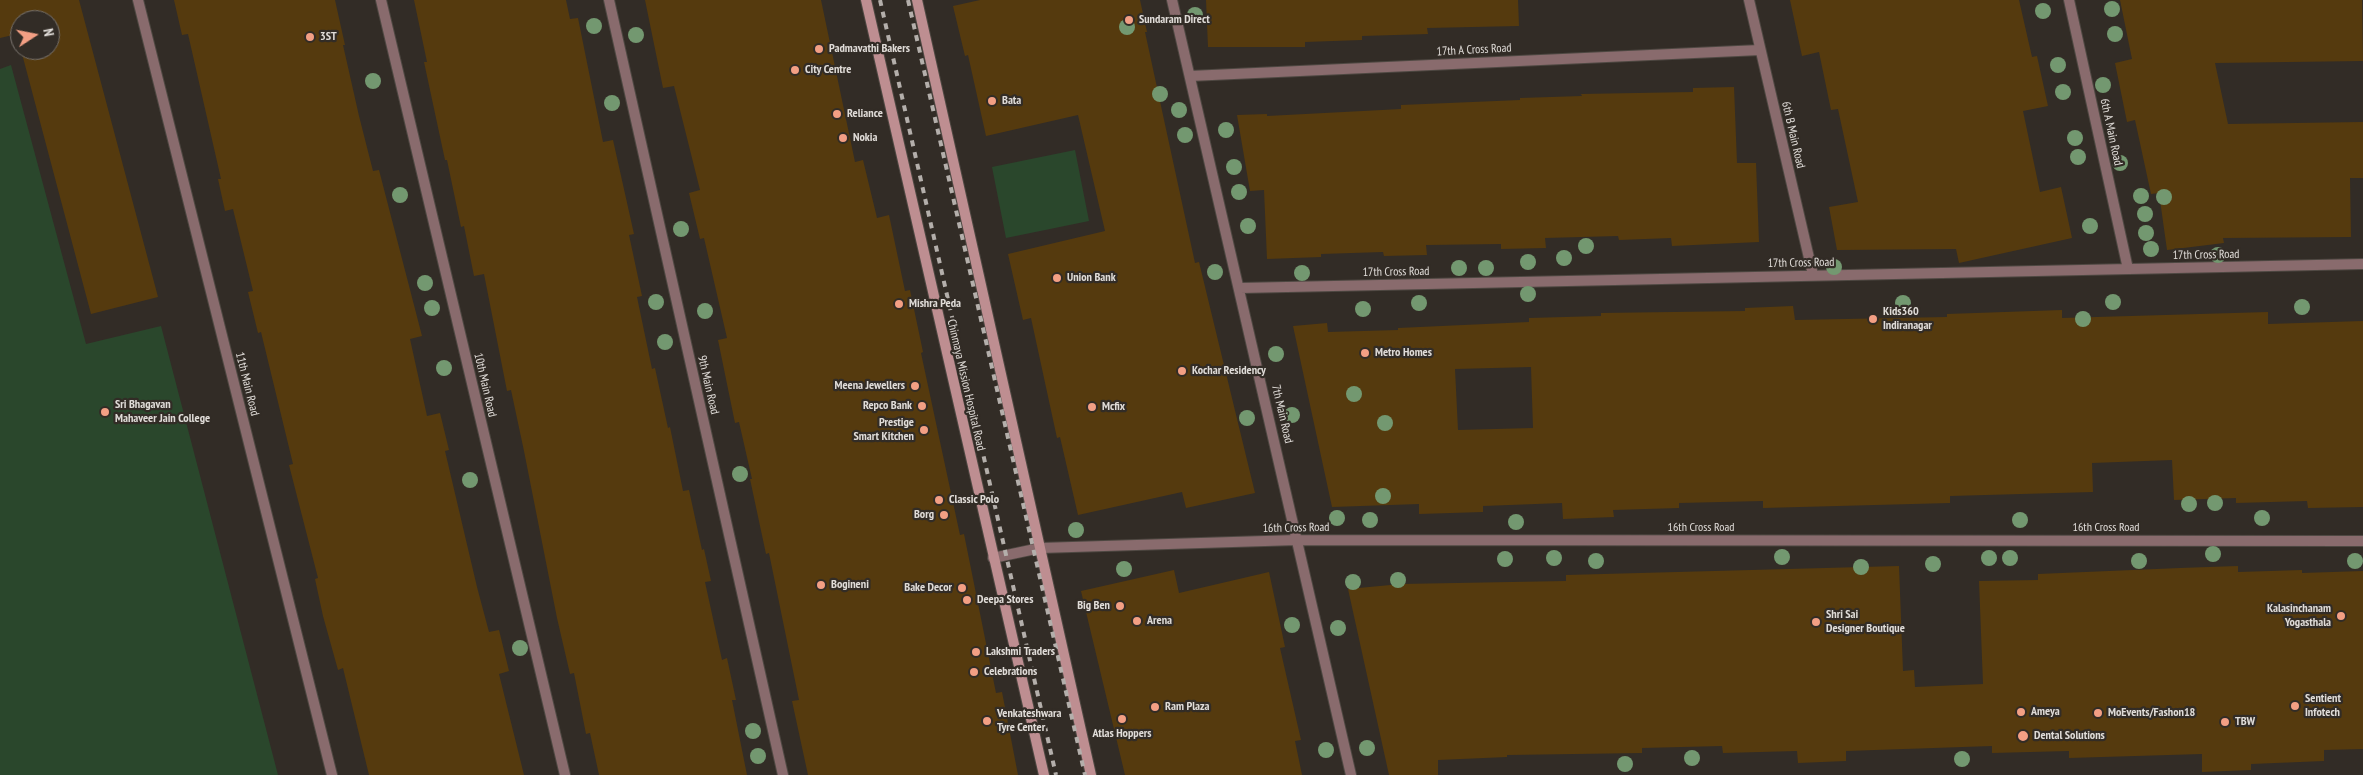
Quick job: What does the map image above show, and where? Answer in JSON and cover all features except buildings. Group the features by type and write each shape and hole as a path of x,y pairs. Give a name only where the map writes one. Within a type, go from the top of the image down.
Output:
{"main road":[{"name":"Chinmaya Mission Hospital Road","path":"866,0 1044,775"},
{"path":"917,0 1091,775"}],"street":[{"name":"11th Main Road","path":"138,0 332,775"},
{"name":"10th Main Road","path":"381,0 565,775"},
{"name":"9th Main Road","path":"608,0 784,775"},
{"name":"7th Main Road","path":"1172,0 1351,775"},
{"name":"6th B Main Road","path":"1749,0 1813,275"},
{"name":"6th A Main Road","path":"2070,0 2128,269"},
{"name":"17th A Cross Road","path":"1190,76 1760,50"},
{"name":"17th Cross Road","path":"1240,288 2363,264"},
{"name":"16th Cross Road","path":"993,558 1040,548 1297,540 2363,541"}],"green space":[{"name":"Sri Bhagavan Mahaveer Jain College","path":"11,65 86,344 161,326 278,775 0,775 0,69"},
{"path":"1075,150 1089,221 1006,238 992,167"}],"railway":[{"path":"880,0 1056,775"},
{"path":"908,0 1085,775"}],"place":[{"name":"Sundaram Direct","path":"1129,20"},
{"name":"3ST","path":"310,37"},
{"name":"Padmavathi Bakers","path":"819,49"},
{"name":"City Centre","path":"795,70"},
{"name":"Bata","path":"992,101"},
{"name":"Reliance","path":"837,114"},
{"name":"Nokia","path":"843,138"},
{"name":"Union Bank","path":"1057,278"},
{"name":"Mishra Peda","path":"899,304"},
{"name":"Kids360 Indiranagar","path":"1873,319"},
{"name":"Metro Homes","path":"1365,353"},
{"name":"Kochar Residency","path":"1182,371"},
{"name":"Meena Jewellers","path":"915,386"},
{"name":"Repco Bank","path":"922,406"},
{"name":"Mcfix","path":"1092,407"},
{"name":"Sri Bhagavan Mahaveer Jain College","path":"105,412"},
{"name":"Prestige Smart Kitchen","path":"924,430"},
{"name":"Classic Polo","path":"939,500"},
{"name":"Borg","path":"944,515"},
{"name":"Bogineni","path":"821,585"},
{"name":"Bake Decor","path":"962,588"},
{"name":"Deepa Stores","path":"967,600"},
{"name":"Big Ben","path":"1120,606"},
{"name":"Kalasinchanam Yogasthala","path":"2341,616"},
{"name":"Arena","path":"1137,621"},
{"name":"Shri Sai Designer Boutique","path":"1816,622"},
{"name":"Lakshmi Traders","path":"976,652"},
{"name":"Celebrations","path":"974,672"},
{"name":"Sentient Infotech","path":"2295,706"},
{"name":"Ram Plaza","path":"1155,707"},
{"name":"Ameya","path":"2021,712"},
{"name":"MoEvents/Fashon18","path":"2098,713"},
{"name":"Atlas Hoppers","path":"1122,719"},
{"name":"Venkateshwara Tyre Center","path":"987,721"},
{"name":"TBW","path":"2225,722"},
{"name":"Dental Solutions","path":"2023,736"}]}
